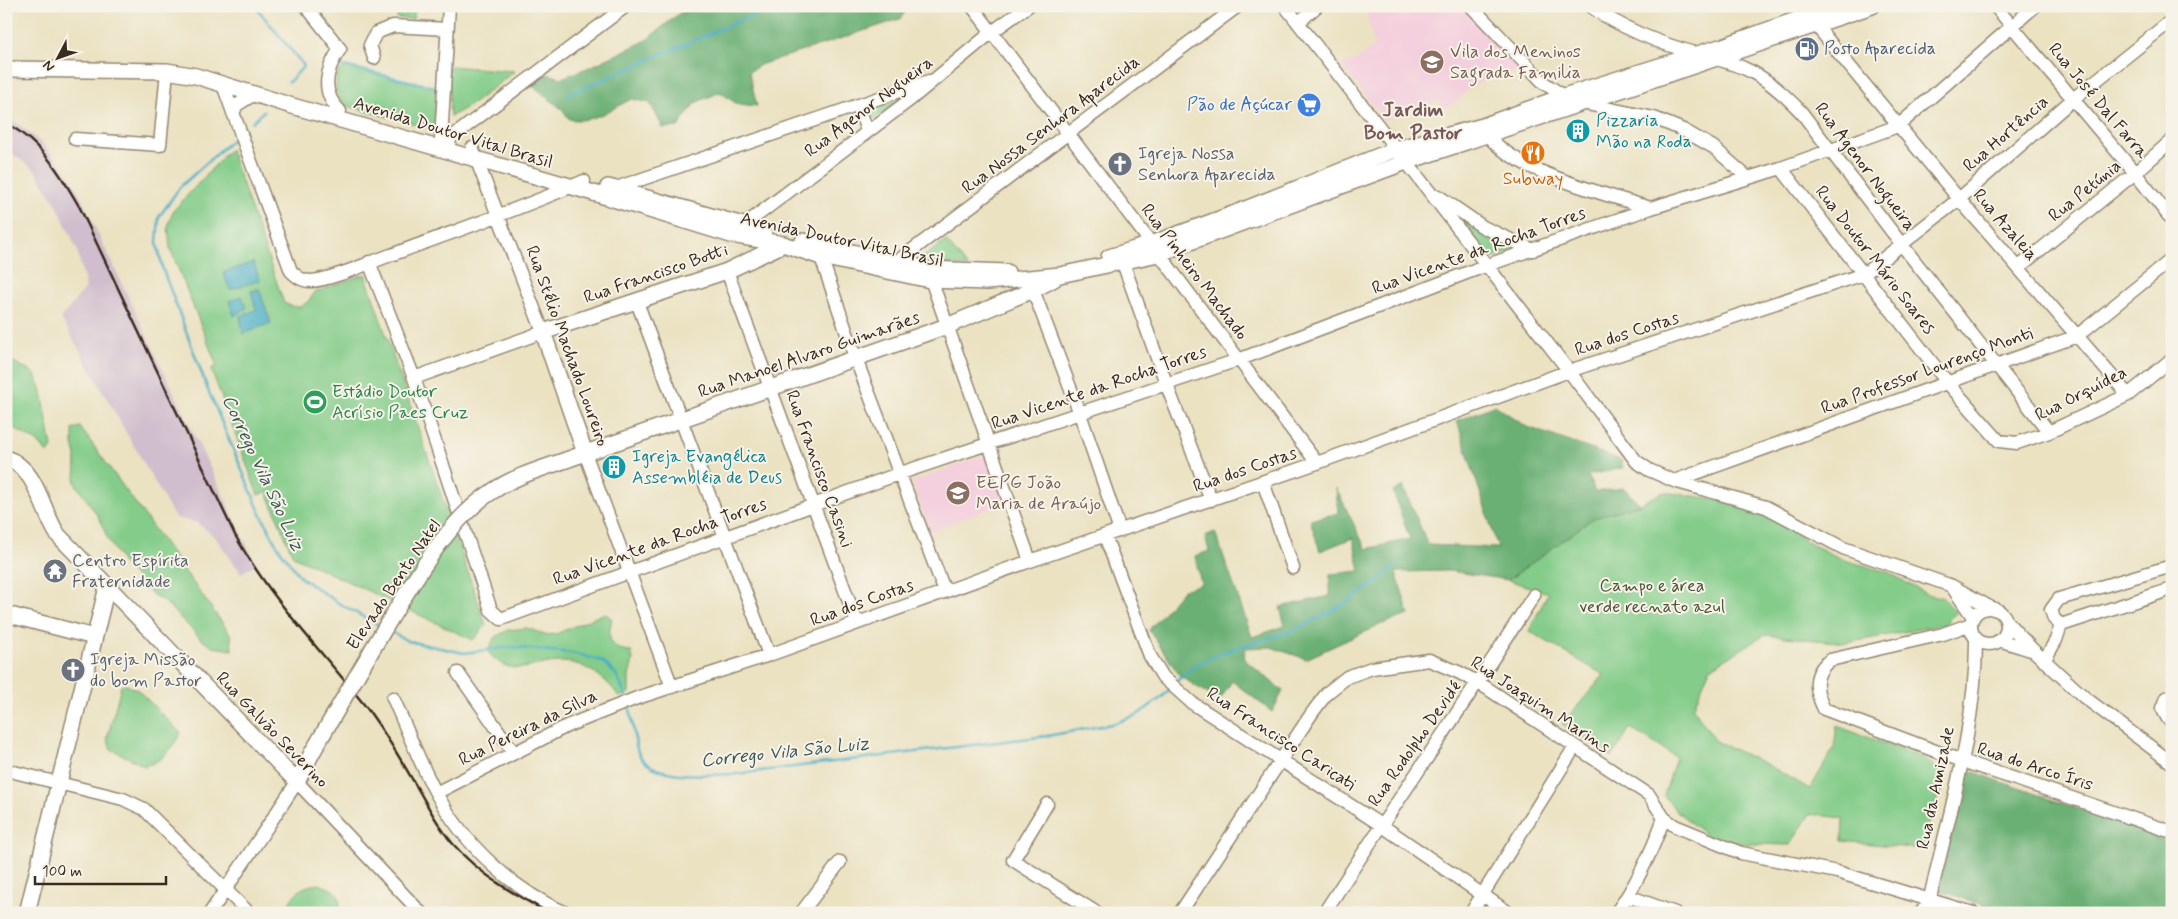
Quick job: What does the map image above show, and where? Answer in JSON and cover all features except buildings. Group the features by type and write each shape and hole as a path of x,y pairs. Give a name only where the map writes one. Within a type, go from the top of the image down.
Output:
{"main road":[{"name":"Avenida Doutor Vital Brasil","path":"929,274 1028,272 1155,249 1406,162 1486,131 1564,96 1723,46 1808,13 1835,6"},
{"name":"Avenida Doutor Vital Brasil","path":"788,242 821,256 987,282 1060,275 1123,263 1396,149 1486,131 1582,103 1720,58 1808,13 1872,6"},
{"path":"6,69 167,71 196,76 256,93"},
{"name":"Avenida Doutor Vital Brasil","path":"256,93 277,93 446,145"},
{"name":"Avenida Doutor Vital Brasil","path":"256,93 289,105 613,189 642,202"},
{"name":"Avenida Doutor Vital Brasil","path":"474,153 569,188 642,202 737,231 891,267"},
{"name":"Rua Francisco Botti","path":"543,332 727,271 788,242"},
{"name":"Rua Manoel Alvaro Guimarães","path":"566,460 947,326 1033,290 1060,275"},
{"name":"Rua Stélio Machado Loureiro","path":"543,332 586,453"},
{"name":"Rua Galvão Severino","path":"6,458 18,463 26,470 54,529 107,587 297,782"},
{"name":"Elevado Bento Natel","path":"297,782 312,752 406,594 434,551 471,509 492,491 523,474 566,460"},
{"path":"27,913 107,587"},
{"path":"6,614 94,637"}],"street":[{"path":"306,6 340,49 332,61 326,78 329,94 340,111"},
{"path":"446,145 443,110 450,6"},
{"path":"446,145 470,123 626,6"},
{"name":"Rua Pinheiro Machado","path":"972,6 1317,463"},
{"name":"Rua Agenor Nogueira","path":"737,231 867,131 911,100 992,32 1028,6"},
{"name":"Rua Nossa Senhora Aparecida","path":"891,267 1238,6"},
{"path":"1285,6 1426,186 1485,266 1569,371 1636,461 1649,470 1674,480 1766,507 1842,548 1952,586 2000,613 2033,650 2084,697 2170,755"},
{"path":"1298,22 1317,6"},
{"path":"1471,6 1544,83 1564,96 1582,103 1654,118 1683,130 1713,147 1748,178"},
{"name":"Rua Agenor Nogueira","path":"1590,6 1606,18 1631,29 1697,54 1720,58 1752,72 1788,98 1831,150 1902,245 2049,432"},
{"name":"Rua José Dal Farra","path":"1995,6 2172,220"},
{"name":"Rua Vicente da Rocha Torres","path":"369,262 414,378 491,610 501,619 812,504 1079,411 1238,360 1485,266 1650,208 1782,168 1898,126 2035,6"},
{"name":"Rua Azaleia","path":"1808,13 1959,199 2128,395"},
{"name":"Rua Hortência","path":"1864,274 1959,199 2073,99 2172,20"},
{"path":"374,58 370,45 376,33 393,26 447,29"},
{"path":"75,139 160,145 167,71"},
{"path":"613,189 936,78"},
{"path":"223,84 291,271 300,279 310,281 369,262 499,215 584,181"},
{"path":"898,92 911,100"},
{"path":"233,114 237,105 256,93"},
{"path":"858,106 867,131"},
{"path":"443,110 454,123 470,123"},
{"path":"1486,131 1529,166 1554,177 1650,208"},
{"name":"Rua Petúnia","path":"2019,267 2135,173 2172,140"},
{"name":"Rua Stélio Machado Loureiro","path":"474,153 543,332"},
{"name":"Rua Doutor Mário Soares","path":"1782,168 1947,382 1999,441"},
{"path":"642,202 649,178"},
{"path":"1426,186 1477,223 1533,250"},
{"path":"821,256 855,357 945,592"},
{"name":"Rua Professor Lourenço Monti","path":"1674,480 2077,336 2172,259"},
{"path":"1123,263 1211,500"},
{"name":"Rua Francisco Casini","path":"727,271 857,623"},
{"path":"929,274 1030,561"},
{"name":"Rua dos Costas","path":"637,698 769,655 1030,561 1263,482 1569,371 1842,284 1864,274"},
{"path":"1033,290 1079,411 1120,531"},
{"path":"637,302 769,655"},
{"name":"Rua Francisco Botti","path":"414,378 543,332"},
{"name":"Rua Orquídea","path":"1999,441 2017,443 2049,432 2128,395 2172,359"},
{"name":"Rua Stélio Machado Loureiro","path":"586,453 628,572 672,687"},
{"path":"1263,482 1292,568"},
{"name":"Rua Francisco Caricati","path":"1104,536 1150,656 1162,677 1192,703 1381,825 1509,913"},
{"path":"2061,625 2054,619 2051,610 2059,599 2172,566"},
{"path":"1952,586 1972,620 1976,637 2033,650"},
{"path":"2061,625 2172,589"},
{"name":"Rua Rodolpho Devidé","path":"1324,913 1381,825 1478,683 1534,595"},
{"path":"1972,620 1980,609 1987,607 1993,609"},
{"name":"Rua do Arco Íris","path":"1972,620 1943,634 1830,660 1821,667 1816,682 1817,695 1824,709 1962,761 2172,832"},
{"path":"1995,642 2004,634 2006,621"},
{"path":"2044,661 2056,640 2061,625"},
{"name":"Rua da Amizade","path":"1921,913 1930,898 1962,761 1976,668 1976,637"},
{"name":"Rua da Amizade","path":"1976,668 1995,642"},
{"name":"Rua Joaquim Marins","path":"1180,913 1280,759 1327,693 1347,677 1372,668 1429,660 1478,683 1574,748 1649,795 1664,818 1692,835 1741,852 1837,872 1930,898 1973,913"},
{"path":"458,673 514,753"},
{"path":"2172,697 2166,698 2162,708 2168,719 2172,720"},
{"path":"393,698 436,793 458,826 504,875 531,895 566,913"},
{"name":"Rua Pereira da Silva","path":"436,793 567,726 637,698"},
{"path":"1472,913 1574,748"},
{"path":"6,770 123,799 144,810 249,913"},
{"path":"210,913 297,782"},
{"name":"Rua Galvão Severino","path":"297,782 421,913"},
{"path":"1047,804 1013,860 1098,913"},
{"path":"1616,913 1628,896 1652,849 1664,818"},
{"path":"801,913 840,862"},
{"path":"1628,896 1675,913"}],"shaded area":[{"name":"Vila dos Meninos Sagrada Familia","path":"1371,6 1462,6 1521,69 1472,86 1455,103 1442,109 1439,100 1384,120 1341,65 1359,59 1374,45 1367,15"},
{"path":"6,118 17,123 43,144 72,179 256,564 241,573 215,537 196,522 175,518 61,318 86,287 77,250 57,205 35,170 6,149"},
{"name":"EEPG João Maria de Araújo","path":"987,454 1003,503 930,532 912,482"}],"green space":[{"path":"396,6 416,6 413,19 397,18"},
{"path":"709,6 909,6 900,19 760,65 749,72 757,106 737,104 720,92 695,103 678,127 663,128 650,103 632,99 594,118 569,119 563,110 532,85 547,74 562,78 592,66 645,41 681,12 705,10"},
{"path":"448,66 515,71 475,102 450,117"},
{"path":"344,67 443,89 436,130 343,105 336,92 337,73"},
{"path":"902,99 869,123 865,109"},
{"path":"230,149 284,303 300,307 309,301 315,292 365,274 486,625 473,640 293,556 267,492 258,495 211,369 217,366 170,248 168,226 173,211"},
{"path":"1460,220 1487,236 1520,249 1487,260 1456,222"},
{"path":"946,241 968,267 916,262"},
{"path":"6,358 34,373 41,387 52,447 48,454 40,444 6,423"},
{"path":"1495,405 1525,426 1621,460 1623,468 1588,475 1595,492 1624,488 1640,504 1594,518 1508,580 1450,571 1396,572 1409,615 1382,624 1306,659 1271,647 1245,648 1244,659 1283,691 1272,712 1232,681 1219,701 1180,676 1149,630 1183,590 1201,584 1195,556 1209,551 1205,536 1215,532 1252,637 1285,626 1280,607 1330,596 1330,574 1360,571 1353,538 1320,551 1310,520 1338,513 1336,488 1366,549 1410,539 1393,492 1403,486 1428,545 1498,548 1457,421"},
{"path":"80,427 231,635 232,650 213,647 202,640 165,602 153,595 124,565 109,541 98,516 75,483 76,456 73,444 73,429"},
{"name":"Campo e área verde recnato azul","path":"1663,492 1760,505 1805,541 1844,560 1888,572 1926,594 1942,597 1957,612 1945,624 1847,643 1765,635 1710,668 1693,708 1716,741 1768,765 1810,789 1834,748 1837,726 1923,758 1947,776 1932,813 1922,849 1842,841 1843,818 1810,814 1790,845 1715,843 1679,813 1664,796 1676,757 1630,728 1612,757 1562,724 1604,675 1529,631 1548,593 1508,580 1594,517 1640,504"},
{"path":"605,613 612,619 611,642 618,648 631,651 633,660 629,676 629,693 619,697 594,672 578,665 561,662 514,668 505,666 488,652 494,638 508,630 527,628 546,635 556,634"},
{"path":"124,684 138,690 181,733 163,757 152,764 145,766 111,749 107,739 121,686"},
{"path":"1965,769 2172,842 2172,913 2007,913 1939,890"},
{"path":"319,884 330,888 339,897 340,907 338,913 292,912 289,904 297,892 304,887"}],"water":[{"path":"253,262 260,280 230,290 223,273"},
{"path":"259,289 271,323 243,334 240,316 256,310 251,291"},
{"path":"242,296 247,308 234,316 229,301"}],"waterway":[{"path":"255,6 304,66 289,82"},
{"path":"567,95 774,6"},
{"path":"340,65 435,87"},
{"name":"Corrego Vila São Luiz","path":"252,122 264,111"},
{"name":"Corrego Vila São Luiz","path":"233,139 180,187 159,217 157,243 163,270 208,390 259,510 278,547 301,578 340,604 380,626"},
{"name":"Corrego Vila São Luiz","path":"1176,682 1188,671 1215,656 1291,631 1333,611 1384,576 1395,566"},
{"name":"Corrego Vila São Luiz","path":"389,631 408,641 464,653 510,647 573,653 602,661 616,674 627,699"},
{"name":"Corrego Vila São Luiz","path":"629,706 638,752 645,762 667,772 682,774 736,774 1047,736 1112,724 1137,715 1161,698 1171,688"}],"railway":[{"path":"6,123 30,140 49,160 58,171 80,208 235,535 264,581 373,716 438,823 454,845 486,875 549,913"}],"place":[{"name":"Posto Aparecida","path":"1807,49"},
{"name":"Vila dos Meninos Sagrada Familia","path":"1432,62"},
{"name":"Pão de Açúcar","path":"1309,105"},
{"name":"Pizzaria Mão na Roda","path":"1578,131"},
{"name":"Subway","path":"1533,153"},
{"name":"Igreja Nossa Senhora Aparecida","path":"1120,164"},
{"name":"Estádio Doutor Acrísio Paes Cruz","path":"315,402"},
{"name":"Igreja Evangélica Assembléia de Deus","path":"614,467"},
{"name":"EEPG João Maria de Araújo","path":"958,493"},
{"name":"Centro Espírita Fraternidade","path":"55,571"},
{"name":"Igreja Missão do bom Pastor","path":"73,670"}],"district":[{"name":"Jardim Bom Pastor","path":"1413,122"}]}
